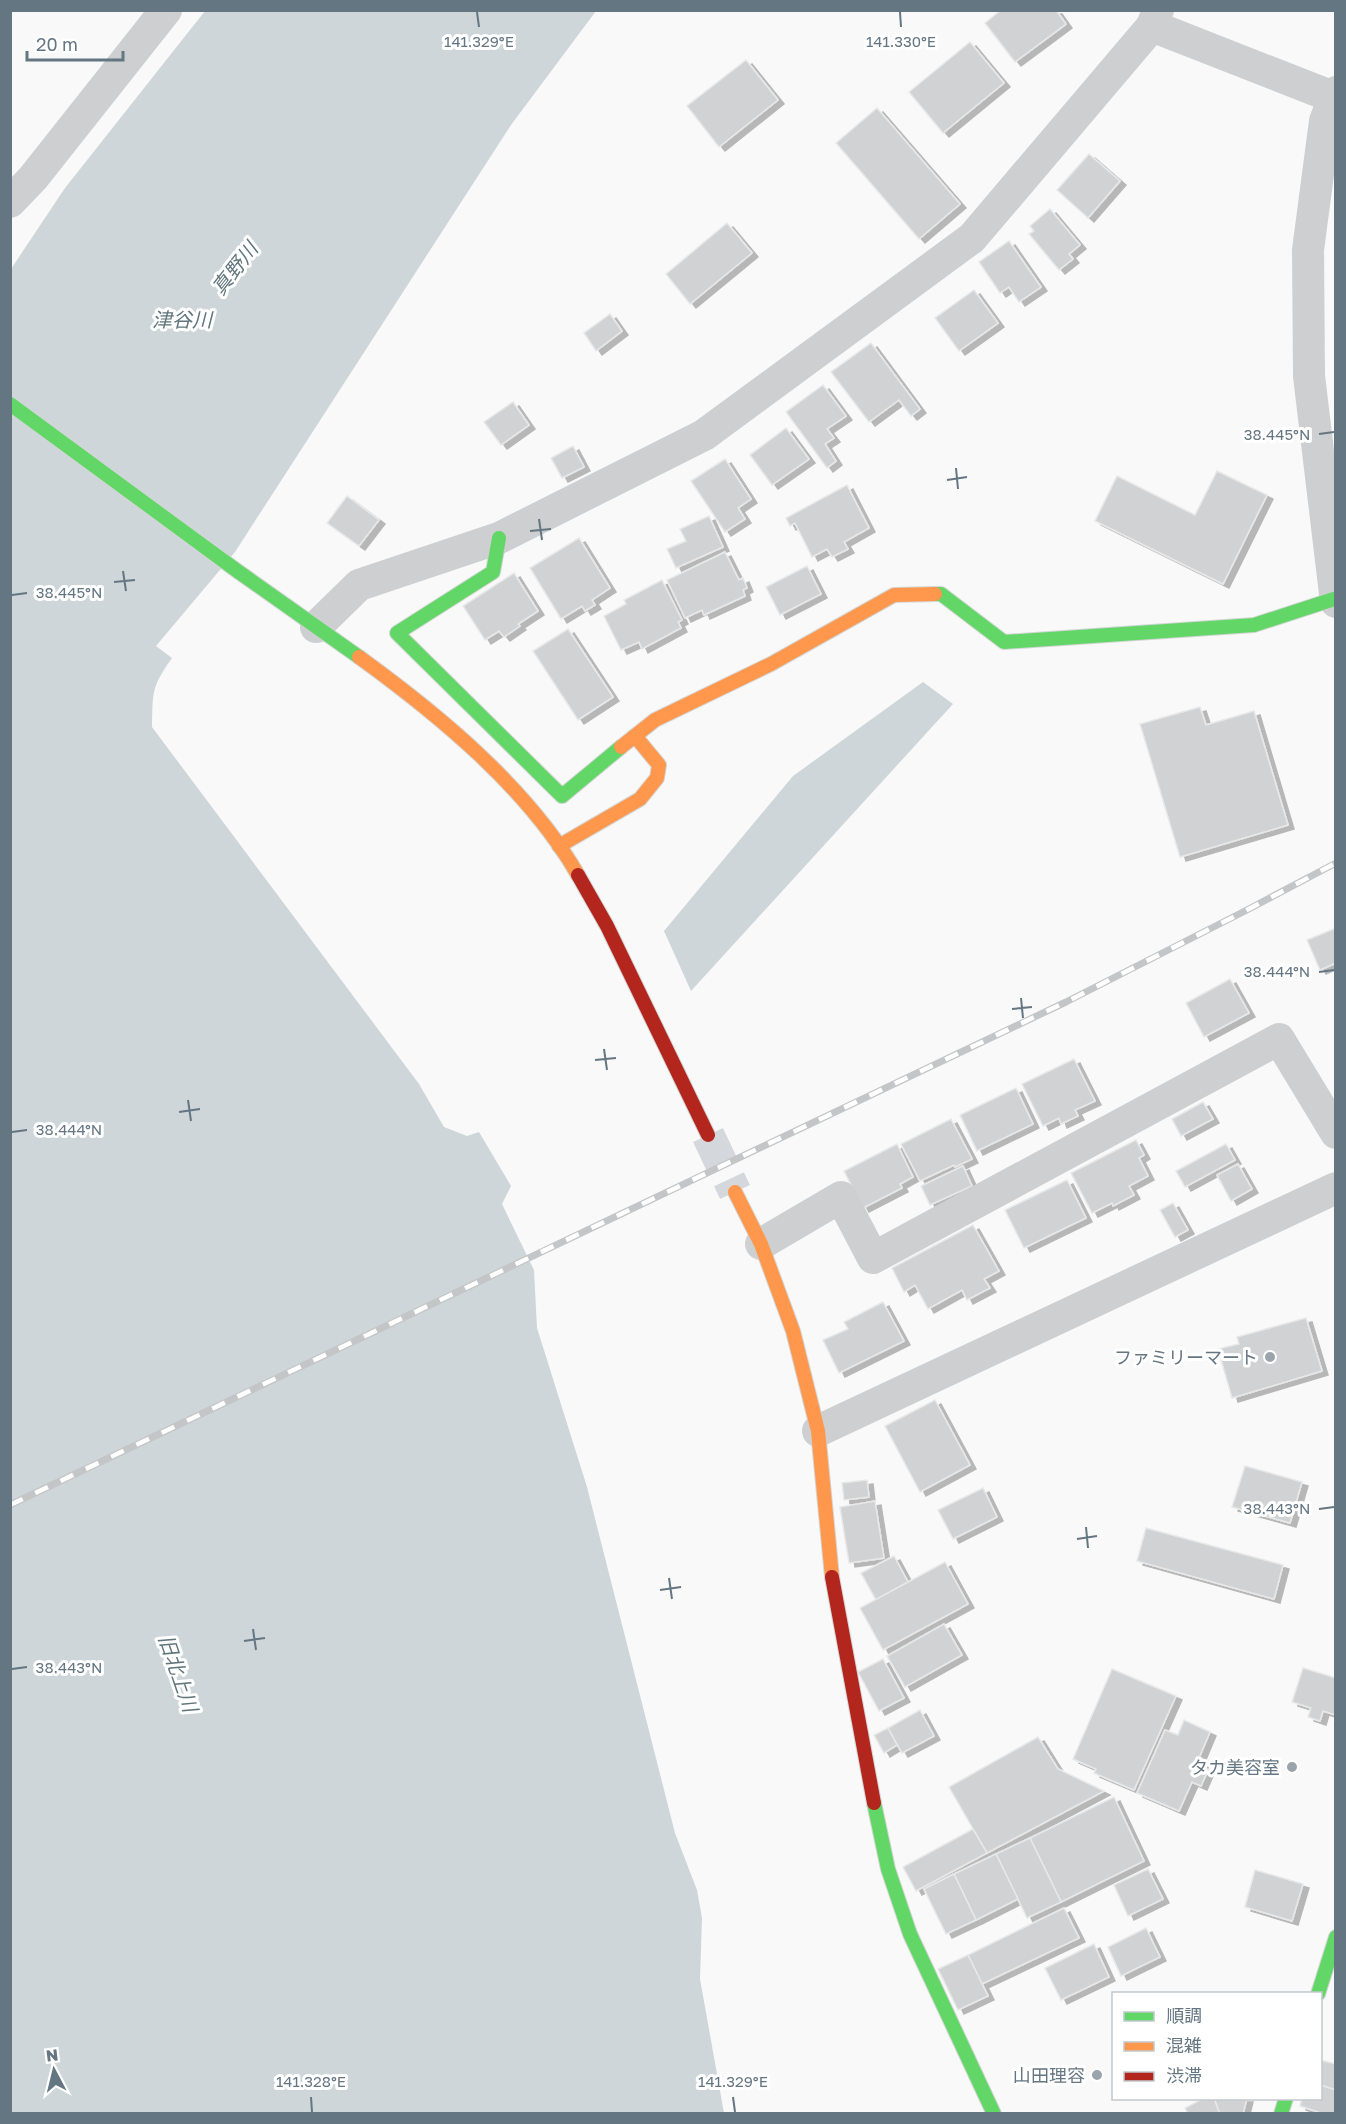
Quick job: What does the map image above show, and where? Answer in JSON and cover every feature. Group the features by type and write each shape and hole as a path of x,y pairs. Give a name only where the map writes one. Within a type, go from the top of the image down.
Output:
{"street":[{"path":"10,202 33,178 166,10"},
{"path":"316,627 359,585 499,538 704,435 972,238 1155,18 1334,95 1325,121 1308,250 1322,375 1335,600 1254,625 1004,642 941,594 894,595 771,664 655,720 562,796 398,633 494,572 499,538"},
{"path":"10,404 364,661 447,726 524,799 569,860 607,926 708,1135"},
{"path":"559,846 640,799 657,778 659,765 635,736"},
{"path":"761,1244 841,1197 873,1258 1279,1039 1335,1133"},
{"path":"818,1431 1335,1188"},
{"path":"735,1192 761,1244 793,1331 818,1431 832,1579 873,1802 888,1869 910,1934 994,2114"},
{"path":"1319,1992 1335,1937"}],"water":[{"path":"205,11 596,11 511,125 235,552 156,646 172,658 160,676 155,690 152,727 419,1084 444,1127 467,1136 479,1132 511,1186 502,1204 534,1270 537,1328 587,1487 675,1833 697,1890 702,1918 700,1979 724,2113 11,2114 11,269 65,188"},
{"path":"923,682 953,704 691,991 664,931 793,776"}],"building":[{"path":"1001,10 1056,10 1066,24 1015,62 985,23"},
{"path":"970,42 1004,83 943,133 909,92"},
{"path":"746,60 778,100 719,147 687,106"},
{"path":"877,108 960,204 919,239 836,143"},
{"path":"1089,154 1120,181 1088,218 1057,190"},
{"path":"1050,209 1080,245 1069,254 1073,259 1059,270 1029,234 1034,231 1030,226"},
{"path":"727,223 752,253 690,304 666,274"},
{"path":"1009,241 1041,287 1019,302 1009,287 1000,293 979,262"},
{"path":"974,290 998,323 959,351 935,318"},
{"path":"610,314 622,331 596,351 584,333"},
{"path":"871,343 920,409 911,416 899,400 869,422 831,372"},
{"path":"823,385 846,416 827,429 834,438 825,444 836,461 827,468 786,412"},
{"path":"513,402 529,425 501,445 484,422"},
{"path":"786,428 809,459 772,485 750,455"},
{"path":"573,446 584,467 562,478 551,458"},
{"path":"725,459 751,499 738,508 745,519 725,532 691,481"},
{"path":"1217,471 1267,495 1223,584 1095,521 1117,476 1195,515"},
{"path":"847,485 869,528 844,542 848,549 832,557 827,549 812,557 795,523 790,526 786,518"},
{"path":"347,496 379,520 359,546 327,523"},
{"path":"709,516 723,547 676,568 667,549 686,541 680,529"},
{"path":"579,538 610,588 592,600 595,605 585,611 582,606 561,619 530,568"},
{"path":"725,552 739,580 743,578 747,588 743,590 745,596 704,615 702,610 685,618 667,580"},
{"path":"807,566 821,594 780,615 766,587"},
{"path":"514,573 538,611 518,624 520,626 504,637 499,631 485,640 463,606"},
{"path":"662,580 682,620 678,622 681,628 642,649 639,642 621,650 604,616 626,604 624,600"},
{"path":"568,629 613,697 578,720 533,651"},
{"path":"1200,707 1206,725 1254,711 1288,825 1180,857 1140,724"},
{"path":"1336,928 1336,963 1320,970 1307,940"},
{"path":"1230,979 1249,1013 1204,1037 1186,1003"},
{"path":"1074,1059 1095,1101 1075,1110 1078,1116 1061,1124 1059,1118 1043,1126 1022,1084"},
{"path":"1016,1088 1033,1124 977,1151 960,1115"},
{"path":"1203,1102 1213,1119 1181,1136 1172,1119"},
{"path":"951,1119 972,1159 920,1181 901,1144"},
{"path":"1136,1140 1144,1155 1139,1158 1148,1176 1129,1186 1134,1195 1113,1206 1112,1203 1092,1213 1071,1173"},
{"path":"897,1144 913,1177 900,1184 902,1188 863,1208 844,1171"},
{"path":"1226,1144 1235,1160 1185,1187 1176,1171"},
{"path":"1238,1164 1252,1189 1231,1201 1217,1175"},
{"path":"963,1166 972,1186 930,1205 921,1186"},
{"path":"1067,1180 1086,1218 1024,1248 1005,1210"},
{"path":"1173,1203 1188,1230 1175,1237 1160,1210"},
{"path":"973,1225 999,1271 984,1279 990,1288 967,1300 962,1290 928,1309 915,1285 904,1292 892,1268"},
{"path":"883,1302 904,1341 839,1373 823,1340 848,1329 844,1322"},
{"path":"1306,1318 1322,1371 1232,1398 1218,1349 1239,1344 1237,1337"},
{"path":"935,1400 970,1465 920,1492 885,1426"},
{"path":"1245,1466 1302,1482 1290,1523 1232,1507"},
{"path":"867,1480 869,1497 844,1500 842,1483"},
{"path":"983,1488 997,1517 953,1539 938,1510"},
{"path":"875,1501 884,1558 849,1563 840,1507"},
{"path":"1146,1528 1283,1565 1274,1599 1137,1561"},
{"path":"894,1556 908,1582 876,1600 861,1573"},
{"path":"945,1562 968,1604 883,1650 860,1608"},
{"path":"944,1624 962,1655 905,1687 887,1656"},
{"path":"883,1659 904,1698 879,1711 858,1672"},
{"path":"1303,1668 1336,1678 1336,1715 1323,1711 1320,1721 1308,1717 1311,1708 1292,1702"},
{"path":"1112,1669 1176,1696 1134,1790 1094,1773 1096,1769 1073,1759"},
{"path":"920,1710 934,1736 902,1753 888,1728"},
{"path":"1184,1720 1210,1732 1199,1758 1204,1760 1201,1766 1208,1770 1201,1786 1192,1782 1179,1811 1137,1793 1165,1730 1178,1735"},
{"path":"888,1728 897,1745 884,1753 874,1735"},
{"path":"1038,1737 1058,1769 1104,1791 987,1853 949,1787"},
{"path":"1114,1797 1144,1861 1061,1902 1030,1838"},
{"path":"973,1829 987,1853 916,1891 903,1867"},
{"path":"1030,1838 1061,1902 1027,1918 996,1854"},
{"path":"996,1854 1018,1899 976,1920 954,1874"},
{"path":"1148,1869 1163,1899 1128,1916 1114,1885"},
{"path":"1255,1870 1303,1884 1292,1921 1245,1907"},
{"path":"954,1874 976,1920 946,1934 924,1889"},
{"path":"1064,1908 1079,1938 982,1984 968,1955"},
{"path":"1146,1928 1160,1957 1121,1976 1108,1947"},
{"path":"1094,1944 1109,1977 1061,2000 1045,1968"},
{"path":"968,1955 988,1996 958,2010 938,1969"},
{"path":"1322,2060 1336,2064 1336,2090 1322,2086"},
{"path":"1322,2086 1336,2090 1336,2114 1324,2114 1300,2106 1302,2100 1322,2100"},
{"path":"1200,2100 1215,2100 1220,2114 1188,2114 1185,2108"},
{"path":"1215,2100 1246,2100 1243,2114 1220,2114"}],"tunnel":[{"path":"708,1135 735,1192"}],"railway":[{"path":"10,1505 1066,1002 1336,863"}],"traffic: fast":[{"path":"10,404 359,657"},
{"path":"499,538 493,572 397,633 562,796 621,747"},
{"path":"935,594 941,594 1004,642 1254,625 1334,599"},
{"path":"874,1803 888,1869 910,1934 994,2114"},
{"path":"1319,1992 1336,1937"},
{"path":"1281,2114 1285,2100"}],"traffic: slow":[{"path":"621,747 655,720 771,664 894,595 935,594"},
{"path":"359,657 420,703 480,756 534,813 558,843 578,875"},
{"path":"559,846 640,799 657,778 659,765 635,736"},
{"path":"735,1192 761,1244 793,1331 818,1431 832,1577"}],"traffic: jam":[{"path":"578,875 607,926 708,1135"},
{"path":"832,1577 874,1803"}],"place":[{"name":"ファミリーマート","path":"1270,1357"},
{"name":"タカ美容室","path":"1292,1767"},
{"name":"山田理容","path":"1097,2075"}],"water label":[{"name":"真野川","path":"234,268"},
{"name":"津谷川","path":"182,319"},
{"name":"旧北上川","path":"179,1673"}]}
